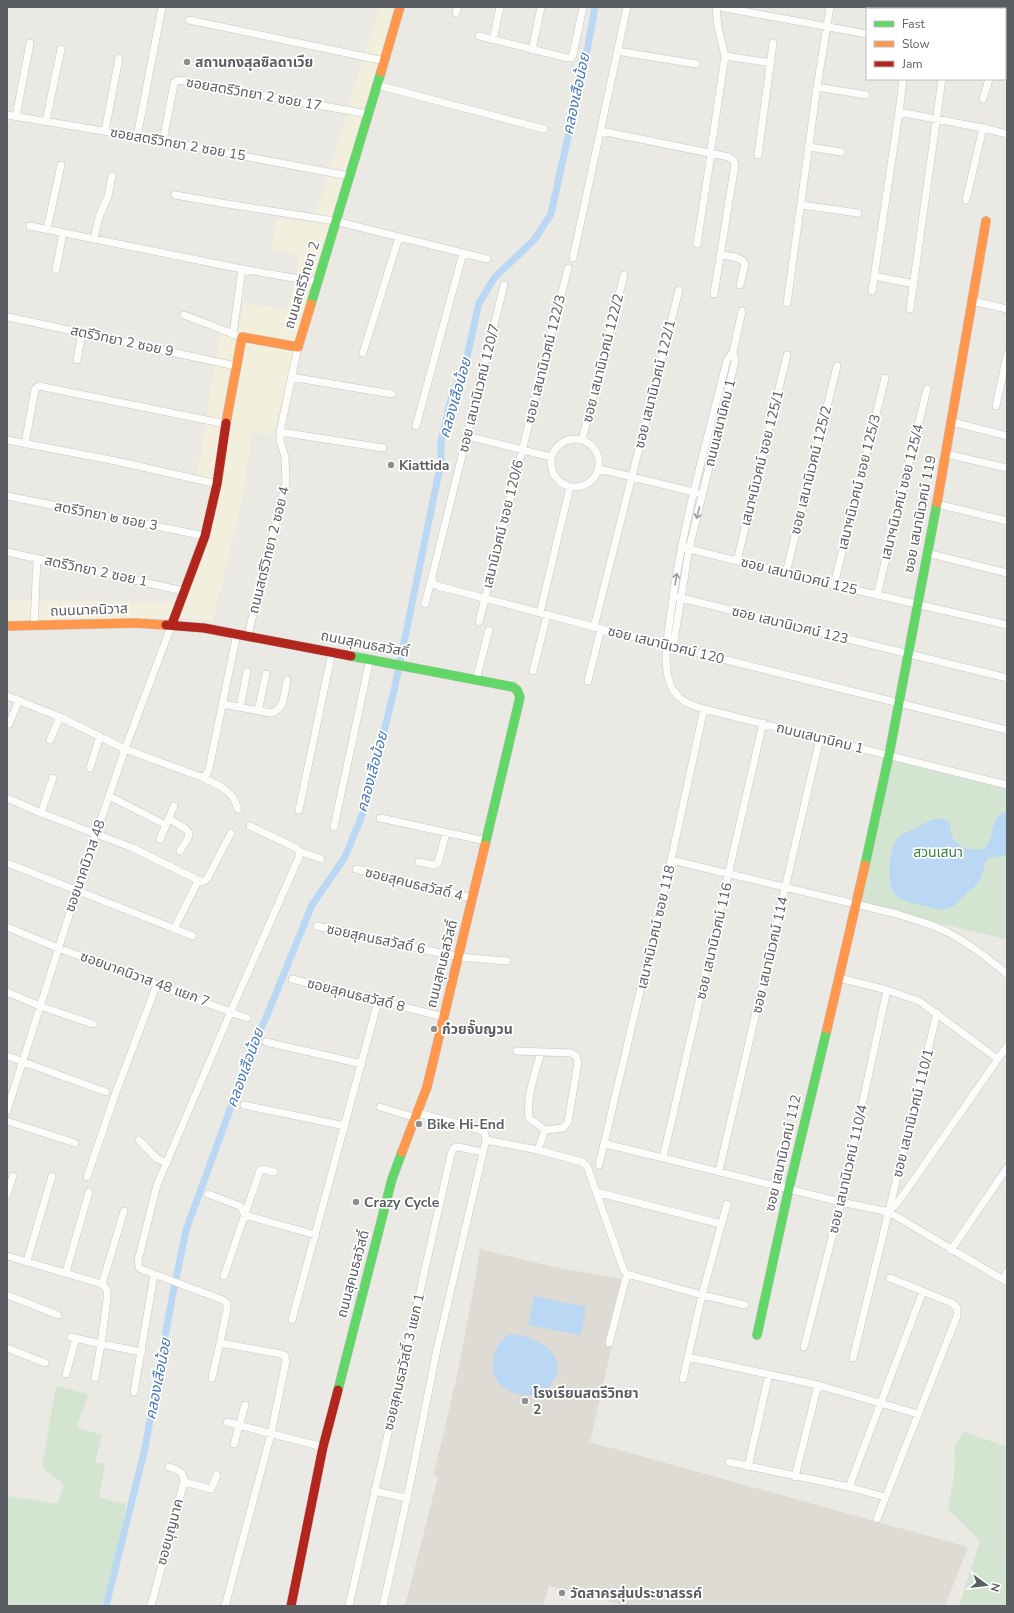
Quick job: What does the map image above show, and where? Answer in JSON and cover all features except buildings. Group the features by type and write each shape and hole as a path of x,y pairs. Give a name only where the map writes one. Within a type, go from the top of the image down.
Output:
{"street":[{"path":"137,137 162,7"},
{"name":"ถนนสตรีวิทยา 2","path":"237,336 298,346 399,7"},
{"path":"493,40 500,7"},
{"path":"532,50 541,7"},
{"path":"478,36 571,58 583,7"},
{"path":"573,258 627,7"},
{"path":"697,244 725,56 718,27 716,7"},
{"path":"720,7 763,11 866,34"},
{"path":"787,304 830,7"},
{"path":"189,20 384,61"},
{"path":"16,116 30,43"},
{"path":"758,155 773,43"},
{"path":"46,121 61,48"},
{"path":"617,51 696,64"},
{"path":"725,56 771,63"},
{"path":"105,131 119,58"},
{"name":"ซอยสตรีวิทยา 2 ซอย 17","path":"163,141 174,84 180,80 368,114"},
{"path":"872,291 903,80"},
{"path":"910,309 942,80"},
{"path":"983,99 989,80"},
{"path":"377,85 544,128"},
{"path":"818,87 866,94"},
{"path":"899,112 1007,134"},
{"name":"ซอยสตรีวิทยา 2 ซอย 15","path":"7,115 163,141 349,176"},
{"path":"966,200 983,128"},
{"path":"601,131 711,151 729,157 733,160 735,164 714,294"},
{"path":"810,147 841,152"},
{"path":"47,229 61,165"},
{"path":"94,239 99,217 108,196 112,176"},
{"path":"175,194 227,204 335,221 487,259"},
{"path":"801,205 858,213"},
{"name":"ซอย เสนานิเวศน์ 119","path":"876,810 889,755 937,504 986,221"},
{"path":"30,226 242,269 317,282"},
{"path":"56,269 64,233"},
{"path":"363,353 399,237"},
{"path":"416,426 463,253"},
{"path":"721,255 740,258 744,261 745,264 740,285"},
{"name":"ซอย เสนานิเวศน์ 122/3","path":"522,450 568,268"},
{"path":"172,624 205,536 217,484 236,366 242,269"},
{"name":"ซอย เสนานิเวศน์ 122/2","path":"582,440 624,275"},
{"path":"874,276 914,284"},
{"name":"ซอย เสนานิเวศน์ 120/7","path":"425,604 504,285"},
{"name":"ซอย เสนานิเวศน์ 122/1","path":"588,681 597,628 632,478 679,290"},
{"path":"972,300 1007,309"},
{"name":"ถนนเสนานิคม 1","path":"677,597 735,361 733,352 742,310"},
{"path":"184,315 237,336"},
{"name":"สตรีวิทยา 2 ซอย 9","path":"8,317 236,366"},
{"path":"77,360 82,332"},
{"name":"ถนนสตรีวิทยา 2 ซอย 4","path":"248,635 286,482 285,457 280,440 280,432 298,346"},
{"name":"ถนนเสนานิคม 1","path":"733,352 727,360 681,547 677,597 670,646 667,656 668,678 674,690 684,703 704,710 763,723 1007,785"},
{"name":"เสนาฯนิเวศน์ ซอย 125/1","path":"737,560 787,355"},
{"path":"996,406 1007,355"},
{"name":"ซอย เสนานิเวศน์ 125/2","path":"786,573 837,366"},
{"path":"291,377 392,394"},
{"name":"เสนาฯนิเวศน์ ซอย 125/3","path":"834,585 885,378"},
{"path":"25,444 35,390 39,386 226,424"},
{"name":"เสนาฯนิเวศน์ ซอย 125/4","path":"877,595 928,389"},
{"path":"952,422 1007,436"},
{"path":"280,432 383,448"},
{"path":"467,436 551,457"},
{"path":"571,439 582,440 594,448 599,462 599,469 596,476 585,486 570,488 559,482 554,476 551,470 551,457 561,443 571,439"},
{"path":"7,440 124,463 217,484"},
{"name":"เสนานิเวศน์ ซอย 120/6","path":"479,622 522,450"},
{"path":"946,454 1007,468"},
{"path":"599,469 702,495"},
{"path":"533,671 570,488"},
{"name":"สตรีวิทยา ๒ ซอย 3","path":"7,496 205,536"},
{"path":"937,504 1007,521"},
{"name":"ซอย เสนานิเวศน์ 125","path":"681,547 834,585 1007,625"},
{"name":"สตรีวิทยา 2 ซอย 1","path":"7,552 184,591"},
{"path":"927,553 1007,573"},
{"path":"34,626 37,559"},
{"name":"ซอย เสนานิเวศน์ 120","path":"432,580 438,586 597,628 1007,730"},
{"name":"ซอย เสนานิเวศน์ 123","path":"677,597 1007,678"},
{"name":"ถนนนาคนิวาส","path":"7,626 135,623 172,624"},
{"name":"ถนนสุคนธสวัสดิ์","path":"172,624 248,635 513,687 517,690 520,697 427,1087 392,1179 323,1447 291,1606"},
{"name":"ซอยนาคนิวาส 48","path":"7,1111 77,890 125,749 172,624"},
{"path":"476,680 488,630"},
{"path":"201,777 206,775 209,769 236,633"},
{"path":"299,810 332,652"},
{"path":"334,827 370,659"},
{"path":"240,707 247,672"},
{"path":"258,711 266,674"},
{"path":"222,704 271,713 277,711 282,704 287,680"},
{"path":"7,696 60,717 125,749 201,777 222,787 229,792 236,802 238,809"},
{"path":"9,724 19,700"},
{"name":"เสนาฯนิเวศน์ ซอย 118","path":"599,1164 606,1144 672,860 704,710"},
{"path":"50,740 60,717"},
{"name":"ซอย เสนานิเวศน์ 116","path":"663,1158 763,723"},
{"path":"90,768 100,736"},
{"name":"ซอย เสนานิเวศน์ 114","path":"719,1171 820,738"},
{"path":"41,813 53,778"},
{"path":"109,796 186,829 189,833 188,838 180,851"},
{"path":"7,798 96,835 133,848 202,882 207,879 231,833"},
{"path":"160,838 174,806"},
{"name":"ซอย เสนานิเวศน์ 112","path":"757,1335 789,1188 856,905 876,810"},
{"path":"380,818 486,842"},
{"path":"250,826 296,848 299,851 322,859"},
{"path":"419,862 434,865 438,863 446,833"},
{"path":"212,1378 227,1303 223,1300 154,1275 139,1267 138,1260 157,1185 231,1011 299,857 299,851"},
{"path":"672,860 897,914 948,932 991,960 1007,974"},
{"path":"7,863 193,936"},
{"name":"ซอยสุคนธสวัสดิ์ 4","path":"356,869 472,898"},
{"path":"174,929 198,880"},
{"name":"ซอยสุคนธสวัสดิ์ 6","path":"317,926 458,957 507,961"},
{"name":"ซอยนาคนิวาส 48 แยก 7","path":"7,927 58,948 248,1018"},
{"path":"839,978 887,990 919,1001 998,1059"},
{"name":"ซอยสุคนธสวัสดิ์ 8","path":"292,979 444,1017"},
{"path":"87,1177 115,1095 157,984"},
{"name":"ซอย เสนานิเวศน์ 110/4","path":"804,1346 841,1202 887,990"},
{"path":"7,992 40,1006 93,1024"},
{"path":"292,1320 378,1001"},
{"name":"ซอย เสนานิเวศน์ 110/1","path":"853,1358 937,1013"},
{"path":"266,1042 362,1064"},
{"path":"889,1212 901,1198 1007,1046"},
{"path":"517,1051 541,1052 571,1054 576,1056 578,1062 568,1122 563,1128 545,1130 529,1118 529,1098 541,1052"},
{"path":"7,1056 106,1092"},
{"path":"244,1105 345,1126"},
{"path":"380,1107 481,1130 485,1134 486,1140 437,1349 407,1498 383,1606"},
{"path":"7,1121 75,1143"},
{"path":"538,1150 545,1130"},
{"path":"139,1140 156,1158 166,1163"},
{"path":"486,1140 538,1150 582,1162 587,1166 624,1271 627,1274 702,1296 745,1305"},
{"path":"606,1144 841,1202 889,1212 1005,1281 1007,1272"},
{"name":"ซอยสุคนธสวัสดิ์ 3 แยก 1","path":"349,1606 451,1154 454,1148 458,1147 484,1152"},
{"path":"951,1250 1007,1168"},
{"path":"224,1276 260,1170 263,1169 274,1172"},
{"path":"7,1194 13,1176"},
{"path":"27,1261 52,1176"},
{"path":"66,1272 88,1192"},
{"path":"596,1192 721,1224"},
{"path":"208,1194 240,1206 245,1215 316,1235"},
{"path":"683,1379 702,1296 727,1204"},
{"path":"102,1284 124,1211"},
{"path":"7,1256 66,1272 102,1284 107,1290 101,1344 95,1378"},
{"path":"609,1343 627,1274"},
{"path":"134,1392 154,1275"},
{"path":"877,1519 884,1497 957,1316 957,1308 952,1303 890,1278"},
{"path":"849,1487 923,1291"},
{"path":"7,1295 58,1315"},
{"path":"66,1374 73,1338 142,1352"},
{"path":"220,1343 281,1354 285,1356 286,1361 271,1434 225,1606"},
{"path":"7,1348 45,1363"},
{"path":"688,1357 818,1385 881,1402 918,1414"},
{"path":"748,1467 769,1374"},
{"path":"795,1477 818,1385"},
{"path":"234,1444 245,1405"},
{"path":"227,1422 323,1447"},
{"path":"729,1462 795,1477 849,1487 884,1497"},
{"name":"ซอยบุญนาค","path":"151,1606 184,1482 184,1476 181,1472 169,1467"},
{"path":"184,1482 211,1489 214,1487 217,1475"},
{"path":"374,1491 407,1498"}],"shaded area":[{"path":"379,7 396,7 307,297 274,435 252,432 243,497 213,621 192,618 7,621 7,600 177,602 193,558 212,487 196,483 221,325 238,329 244,304 288,309 300,254 271,249 277,218 313,223"},
{"name":"โรงเรียนสตรีวิทยา 2","path":"480,1249 554,1267 627,1280 590,1442 968,1547 945,1606 627,1606 549,1586 543,1606 405,1606 438,1477 433,1475 458,1371"}],"green space":[{"name":"สวนเสนา","path":"889,755 1007,785 1007,939 856,905"},
{"path":"56,1386 88,1394 77,1427 102,1435 95,1462 105,1464 99,1497 126,1504 120,1539 102,1606 7,1606 7,1496 57,1504 64,1485 42,1467"},
{"path":"964,1432 1005,1446 1007,1444 1007,1606 959,1606 980,1541 948,1509 954,1476 955,1445"}],"water":[{"path":"1007,812 1007,856 987,859 979,881 954,906 944,909 935,908 906,901 895,895 890,884 890,858 894,844 901,835 929,821 941,819 949,822 952,837 957,843 969,849 979,850 985,847 989,841 993,827 1000,814"},
{"path":"534,1296 586,1307 581,1335 528,1325"},
{"path":"510,1334 530,1338 540,1343 555,1356 558,1365 557,1374 551,1384 541,1393 528,1395 514,1393 502,1386 497,1380 494,1374 493,1358 499,1344"}],"waterway":[{"name":"คลองเสือน้อย","path":"106,1606 145,1448 186,1230 257,1036 312,905 345,857 367,803 395,686 441,462 441,442 451,399 467,357 479,303 495,277 534,240 551,214 588,46 595,7"}],"traffic: fast":[{"path":"311,304 381,72"},
{"path":"865,865 889,755 937,503"},
{"path":"351,656 513,687 517,690 520,697 485,845"},
{"path":"757,1335 789,1188 827,1029"},
{"path":"338,1390 392,1179 402,1152"}],"traffic: slow":[{"path":"381,72 400,7"},
{"path":"937,503 986,221"},
{"path":"226,423 242,337 298,347 311,304"},
{"path":"7,626 135,623 166,625"},
{"path":"402,1152 427,1087 485,845"},
{"path":"827,1029 865,865"}],"traffic: jam":[{"path":"172,624 205,536 217,484 226,423"},
{"path":"166,625 204,628 351,656"},
{"path":"291,1606 323,1447 338,1390"}],"place":[{"name":"สถานกงสุลซิลดาเวีย","path":"187,62"},
{"name":"Kiattida","path":"391,465"},
{"name":"ก๋วยจั๊บญวน","path":"434,1029"},
{"name":"Bike Hi-End","path":"419,1124"},
{"name":"Crazy Cycle","path":"356,1202"},
{"name":"โรงเรียนสตรีวิทยา 2","path":"525,1401"},
{"name":"วัดสาครสุ่นประชาสรรค์","path":"562,1593"}]}
